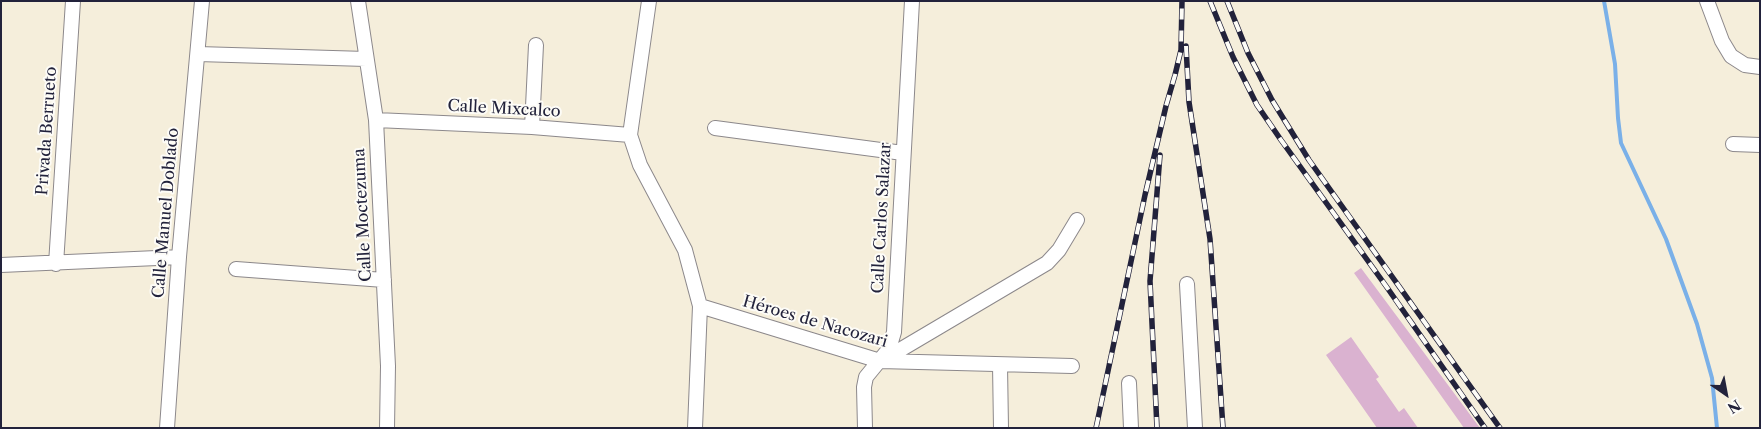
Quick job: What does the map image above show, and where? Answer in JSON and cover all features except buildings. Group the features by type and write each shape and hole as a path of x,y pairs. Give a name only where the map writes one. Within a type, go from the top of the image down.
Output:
{"street":[{"name":"Privada Berrueto","path":"56,264 73,1"},
{"name":"Calle Manuel Doblado","path":"168,428 179,257 202,1"},
{"name":"Calle Moctezuma","path":"358,1 376,120 388,366 387,428"},
{"path":"648,1 630,135 640,165 685,250 700,306 695,428"},
{"name":"Calle Carlos Salazar","path":"864,428 864,387 866,377 890,349 894,332 912,1"},
{"path":"1706,1 1722,41 1731,56 1745,64 1760,67"},
{"path":"532,127 536,45"},
{"path":"198,54 366,59"},
{"name":"Calle Mixcalco","path":"376,120 532,127 630,135"},
{"path":"715,128 903,153"},
{"path":"1733,144 1760,144"},
{"path":"880,361 1047,263 1059,250 1077,220"},
{"path":"1,266 179,257"},
{"path":"236,269 384,280"},
{"path":"1187,284 1195,428"},
{"name":"Héroes de Nacozari","path":"700,306 880,361 1072,366"},
{"path":"1000,365 1001,428"},
{"path":"1129,383 1131,428"}],"waterway":[{"path":"1604,1 1615,64 1621,143 1666,239 1697,324 1712,378 1717,428"}],"railway":[{"path":"1096,428 1145,195 1181,50 1182,1"},
{"path":"1210,1 1233,57 1257,105 1485,428"},
{"path":"1227,1 1248,53 1272,100 1309,160 1500,428"},
{"path":"1186,46 1189,102 1210,239 1223,428"},
{"path":"1157,428 1150,281 1160,155"}]}
